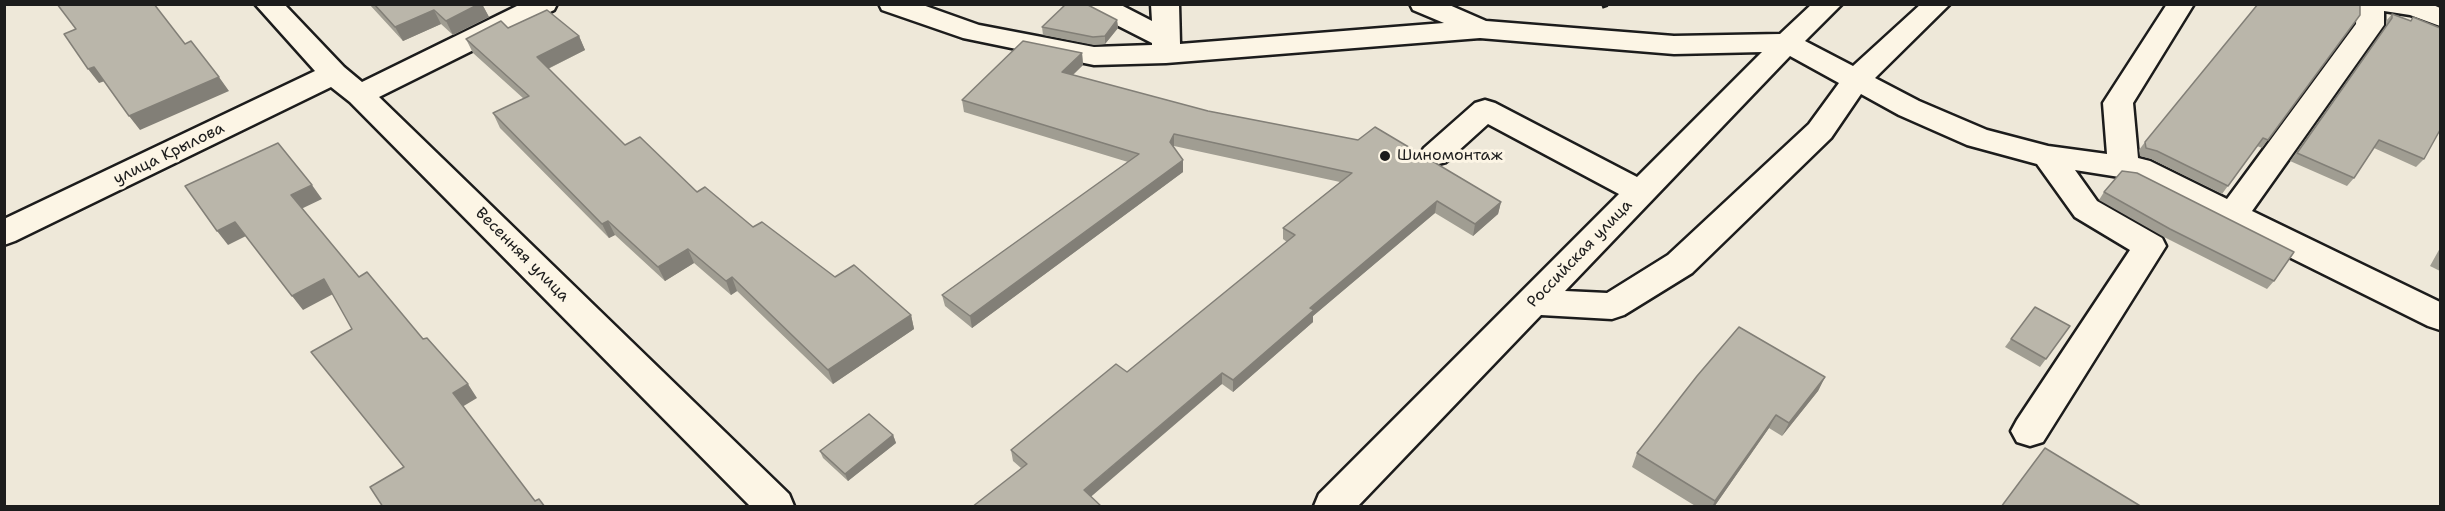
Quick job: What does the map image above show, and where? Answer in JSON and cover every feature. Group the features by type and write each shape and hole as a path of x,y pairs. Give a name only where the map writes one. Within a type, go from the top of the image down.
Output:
{"street":[{"name":"Весенняя улица","path":"268,4 334,74 360,95 775,507"},
{"path":"360,95 544,4"},
{"path":"892,4 973,32 1094,56 1166,47 1480,29 1674,45 1787,43 1909,108 1978,138 2048,156 2139,169 2440,317"},
{"path":"1096,4 1166,47"},
{"path":"1165,4 1166,47"},
{"path":"1423,4 1480,29"},
{"path":"1533,302 1612,306 1680,264 1820,132 1856,80 1937,4"},
{"path":"2123,167 2118,103 2181,4"},
{"path":"2232,214 2370,25 2371,4"},
{"path":"2388,4 2416,8 2440,18"},
{"name":"Российская улица","path":"1333,507 1787,43 1828,5"},
{"name":"улица Крылова","path":"4,233 334,74"},
{"path":"1435,155 1485,110 1641,192"},
{"path":"2031,431 2150,246 2086,209 2048,156"}],"building":[{"path":"57,4 154,4 185,44 191,41 219,77 129,116 94,67 88,69 64,34 76,29"},
{"path":"374,4 479,4 446,21 434,10 395,27"},
{"path":"1066,4 1086,4 1117,20 1105,36 1093,37 1042,27"},
{"path":"2258,4 2360,4 2360,15 2268,140 2263,138 2228,186 2157,151 2146,148 2145,142"},
{"path":"547,10 579,36 537,57 625,145 640,137 697,192 705,187 753,227 762,222 835,277 854,265 911,315 828,370 732,277 726,281 688,249 658,267 608,221 602,224 493,113 529,96 466,39 501,21 508,28"},
{"path":"2392,14 2411,21 2413,17 2440,28 2440,130 2424,159 2379,140 2354,178 2297,153 2392,18"},
{"path":"1023,41 1082,53 1062,72 1208,111 1358,140 1375,127 1501,202 1475,224 1437,201 1310,308 1314,310 1233,380 1222,373 1084,490 1102,507 972,507 1027,464 1011,450 1116,364 1127,372 1295,235 1283,228 1352,173 1174,134 1170,142 1183,160 970,316 942,295 1139,154 962,100"},
{"path":"278,143 312,185 291,195 359,277 367,272 423,339 427,338 468,384 453,393 535,501 539,499 545,507 383,507 370,487 404,467 311,352 352,329 324,279 292,296 235,222 217,231 185,186"},
{"path":"2122,171 2137,173 2294,252 2274,281 2170,229 2104,192"},
{"path":"2035,307 2070,326 2046,359 2011,339"},
{"path":"1739,327 1825,377 1789,423 1776,415 1715,501 1637,453 1697,376"},
{"path":"869,414 893,435 845,474 820,451"},
{"path":"2045,448 2142,507 2001,507"}],"place":[{"name":"Шиномонтаж","path":"1385,156"}]}
